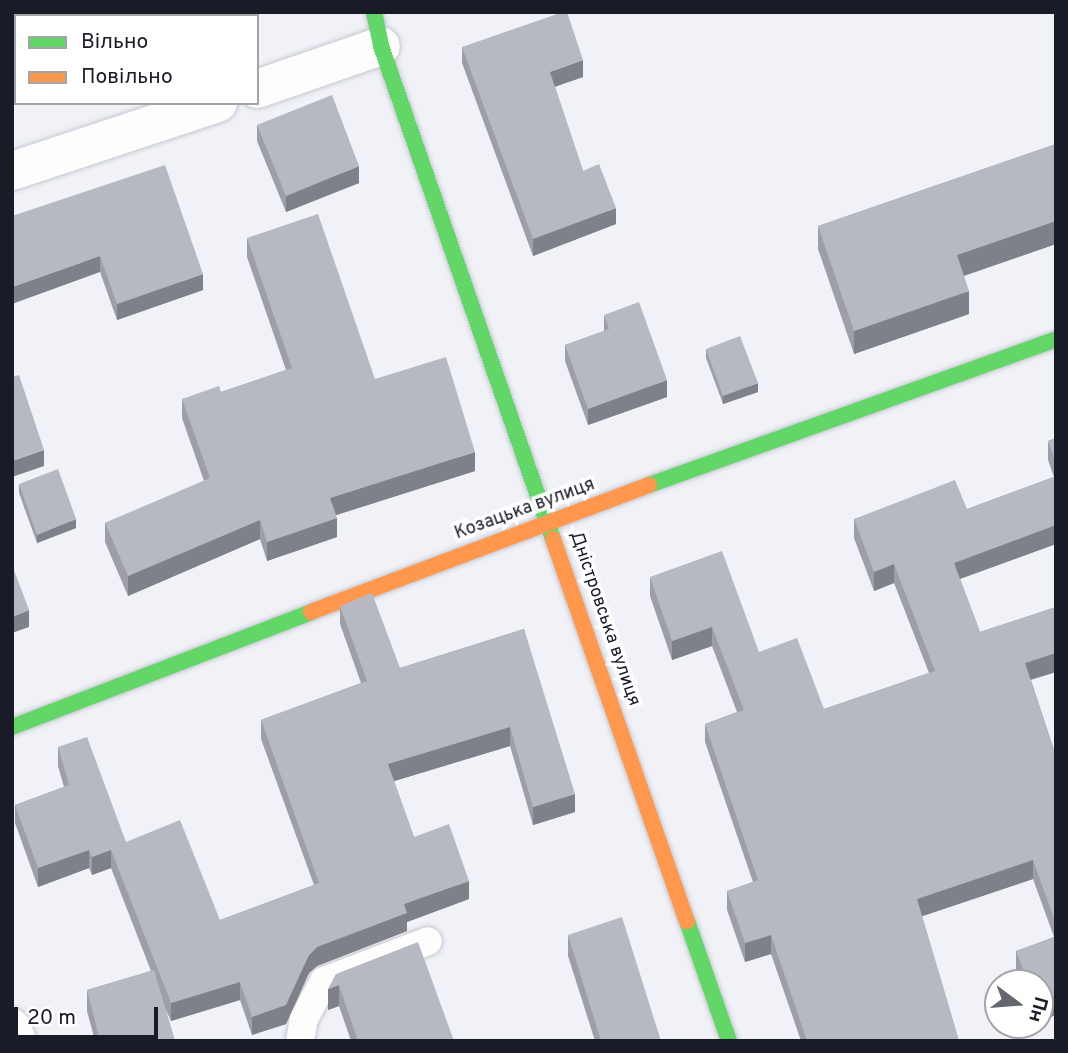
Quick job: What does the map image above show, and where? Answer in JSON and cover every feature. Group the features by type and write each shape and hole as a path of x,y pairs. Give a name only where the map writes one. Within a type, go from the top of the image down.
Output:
{"street":[{"path":"259,88 378,29"},
{"name":"Дністровська вулиця","path":"378,29 729,1041"},
{"path":"12,171 212,105"},
{"name":"Козацька вулиця","path":"12,727 550,520 1056,339"},
{"path":"12,1028 17,1041"}],"lane":[{"path":"300,1041 304,1019 324,981 428,941"}],"building":[{"path":"12,12 128,12 14,14 12,86"},
{"path":"567,12 583,60 550,72 583,171 599,164 616,208 533,239 462,47"},
{"path":"332,95 359,166 286,196 257,125"},
{"path":"1056,144 1056,221 957,255 969,291 854,331 818,226"},
{"path":"165,165 203,274 117,304 100,256 12,287 12,216"},
{"path":"318,214 375,379 446,357 475,452 330,498 337,518 267,542 260,520 128,576 105,523 210,478 182,399 219,386 221,392 292,368 247,238"},
{"path":"639,302 667,380 588,409 565,345 609,329 604,315"},
{"path":"740,336 758,383 723,396 706,349"},
{"path":"19,375 44,450 12,461 12,377"},
{"path":"1056,438 1056,463 1048,441"},
{"path":"58,469 76,519 37,535 19,484"},
{"path":"1056,476 1056,525 954,563 980,632 1056,607 1056,653 1025,663 1056,756 1056,924 1033,860 917,899 959,1041 807,1041 771,935 745,943 727,891 758,880 705,724 744,710 712,627 672,641 650,577 722,551 759,652 797,638 824,709 935,671 894,564 874,572 854,519 955,480 967,509"},
{"path":"12,565 29,610 12,617"},
{"path":"372,593 400,668 524,629 575,794 533,807 510,727 388,764 414,837 449,824 469,881 404,904 407,913 317,947 309,955 286,1005 252,1017 240,982 171,1003 111,850 92,857 89,850 38,868 15,805 69,785 58,747 87,737 126,842 180,820 220,920 319,883 261,720 367,681 340,606"},
{"path":"622,917 661,1041 601,1041 568,935"},
{"path":"1056,937 1056,996 1054,997 1054,969 1023,969 1016,951"},
{"path":"418,942 454,1041 358,1041 339,985 328,989 336,974"},
{"path":"154,970 175,1041 100,1041 87,990"}],"traffic: fast":[{"path":"374,12 381,46 553,539"},
{"path":"649,485 1056,339"},
{"path":"12,727 311,612"},
{"path":"687,921 729,1041"}],"traffic: slow":[{"path":"311,612 649,485"},
{"path":"553,539 687,921"}]}
